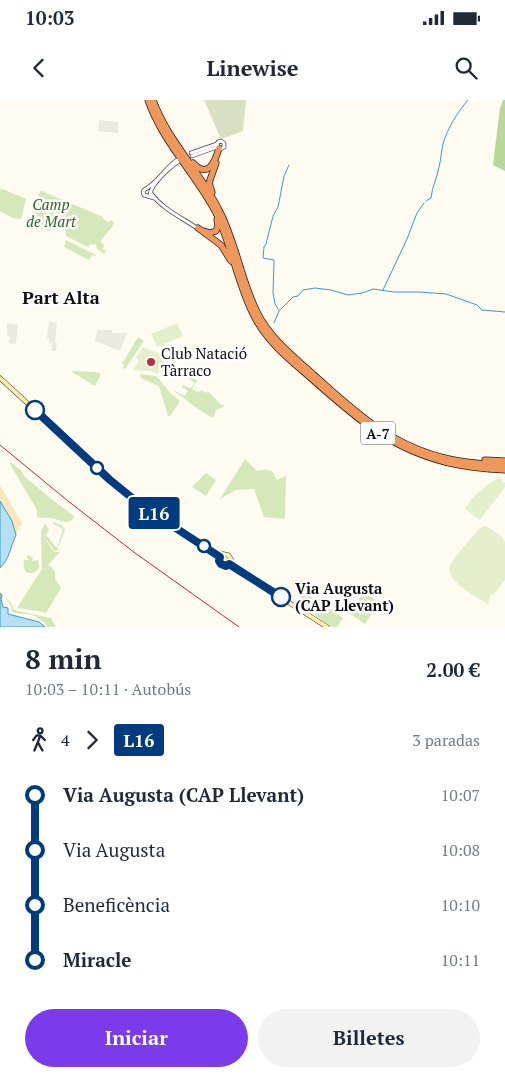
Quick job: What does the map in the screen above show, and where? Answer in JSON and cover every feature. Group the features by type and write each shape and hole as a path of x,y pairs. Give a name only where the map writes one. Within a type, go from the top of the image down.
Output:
{"highway":[{"name":"A-7","path":"148,100 165,137 213,208 224,232 243,291 254,316 277,344 350,413 383,437 430,458 463,466 505,472"},
{"name":"A-7","path":"153,100 169,135 198,175 218,208 229,231 252,301 269,335"},
{"path":"169,135 194,165 202,169 213,165 219,147"},
{"path":"216,163 210,183 218,208"},
{"path":"198,228 210,233 216,231 218,226 203,192"},
{"path":"198,228 215,240 225,251 232,262 243,291"},
{"name":"A-7","path":"277,344 365,420 387,434 416,448 448,458 505,466"},
{"path":"416,448 466,460 505,461"}],"main road":[{"path":"0,378 110,480 142,506 220,557"},
{"path":"220,557 223,554 228,555 231,559 231,565"},
{"path":"220,557 219,561 221,564 231,565 327,627"}],"street":[{"path":"191,154 219,147 216,163"},
{"path":"178,161 149,192 170,211 198,228"}],"green space":[{"path":"204,100 246,100 243,131 221,139"},
{"path":"503,100 505,100 505,171 493,165 500,108"},
{"path":"0,188 26,199 21,219 13,218 0,211"},
{"name":"Camp de Mart","path":"40,191 103,217 103,219 109,222 111,220 114,222 100,242 104,245 103,249 106,251 104,254 97,249 96,244 88,247 66,236 64,229 49,231 30,225"},
{"path":"66,240 96,255 92,255 89,260 64,247"},
{"path":"177,323 183,336 157,347 151,334"},
{"path":"138,337 144,341 125,369 123,368 124,364 122,364"},
{"name":"Club Natació Tàrraco","path":"143,347 166,356 158,374 151,371 133,370 139,360 136,358"},
{"path":"73,371 96,372 101,374 95,386"},
{"path":"140,374 156,376 171,394 179,400 170,416 168,416 159,386 141,378"},
{"path":"200,376 192,389 197,392 201,390 206,393 208,391 220,404 225,406 216,410 213,418 173,390 185,396 188,391 182,387 183,385 191,388 195,383 188,378 197,380"},
{"path":"245,459 257,471 267,469 272,471 277,480 286,476 285,519 264,517 254,489 236,490 220,499"},
{"path":"10,462 21,470 24,476 74,516 72,520 64,522 37,517 37,510"},
{"path":"206,473 216,480 206,496 192,487"},
{"path":"499,477 505,483 505,487 480,520 465,509 475,495"},
{"path":"53,522 65,529 57,551 42,534 54,552 60,552 48,565 54,570 55,579 61,588 46,613 17,608 42,569 41,532 45,523 49,530 46,535 57,548 63,529"},
{"path":"486,526 500,535 505,542 505,580 490,597 488,604 463,588 450,573 450,567 458,553 479,529"},
{"path":"27,555 32,557 31,561 38,560 39,568 33,573 25,571 24,568 24,560 29,560"},
{"path":"303,591 343,618 337,627 332,627 308,608 299,592"},
{"path":"364,592 379,602 365,624 349,613"},
{"path":"4,596 11,603 14,610 51,618 56,627 48,627 31,615 12,612 11,606"}],"sand":[{"path":"0,485 22,523 16,535 12,521 0,501"}],"shaded area":[{"path":"99,120 118,122 118,133 98,131"},
{"path":"49,321 57,323 56,351 52,351 52,344 49,343 49,338 47,338"},
{"path":"7,323 18,325 16,342 12,345 8,342 11,337 7,336"},
{"path":"97,330 127,333 120,351 95,341"}],"water":[{"path":"0,501 12,521 16,535 8,556 0,568"},
{"path":"0,593 2,595 3,607 8,608 8,614 39,622 45,627 0,627"}],"waterway":[{"path":"426,201 431,198 447,132 468,100"},
{"path":"274,261 263,258 264,247 273,216 278,207 284,176 289,165"},
{"path":"383,290 417,213 424,203"},
{"path":"274,262 273,293 275,304 279,310"},
{"path":"274,323 279,311 293,297 298,296 303,290 315,288 348,295 373,289 394,292 446,294 477,305 482,310 505,312"}],"railway":[{"path":"0,445 135,553 239,627"}],"bus line":[{"name":"L16","path":"35,410 110,480 142,506 220,557 219,562 224,566 229,564 281,597"}],"place":[{"name":"Club Natació Tàrraco","path":"151,362"},
{"name":"Via Augusta (CAP Llevant)","path":"281,597"}],"district":[{"name":"Part Alta","path":"61,297"}]}
